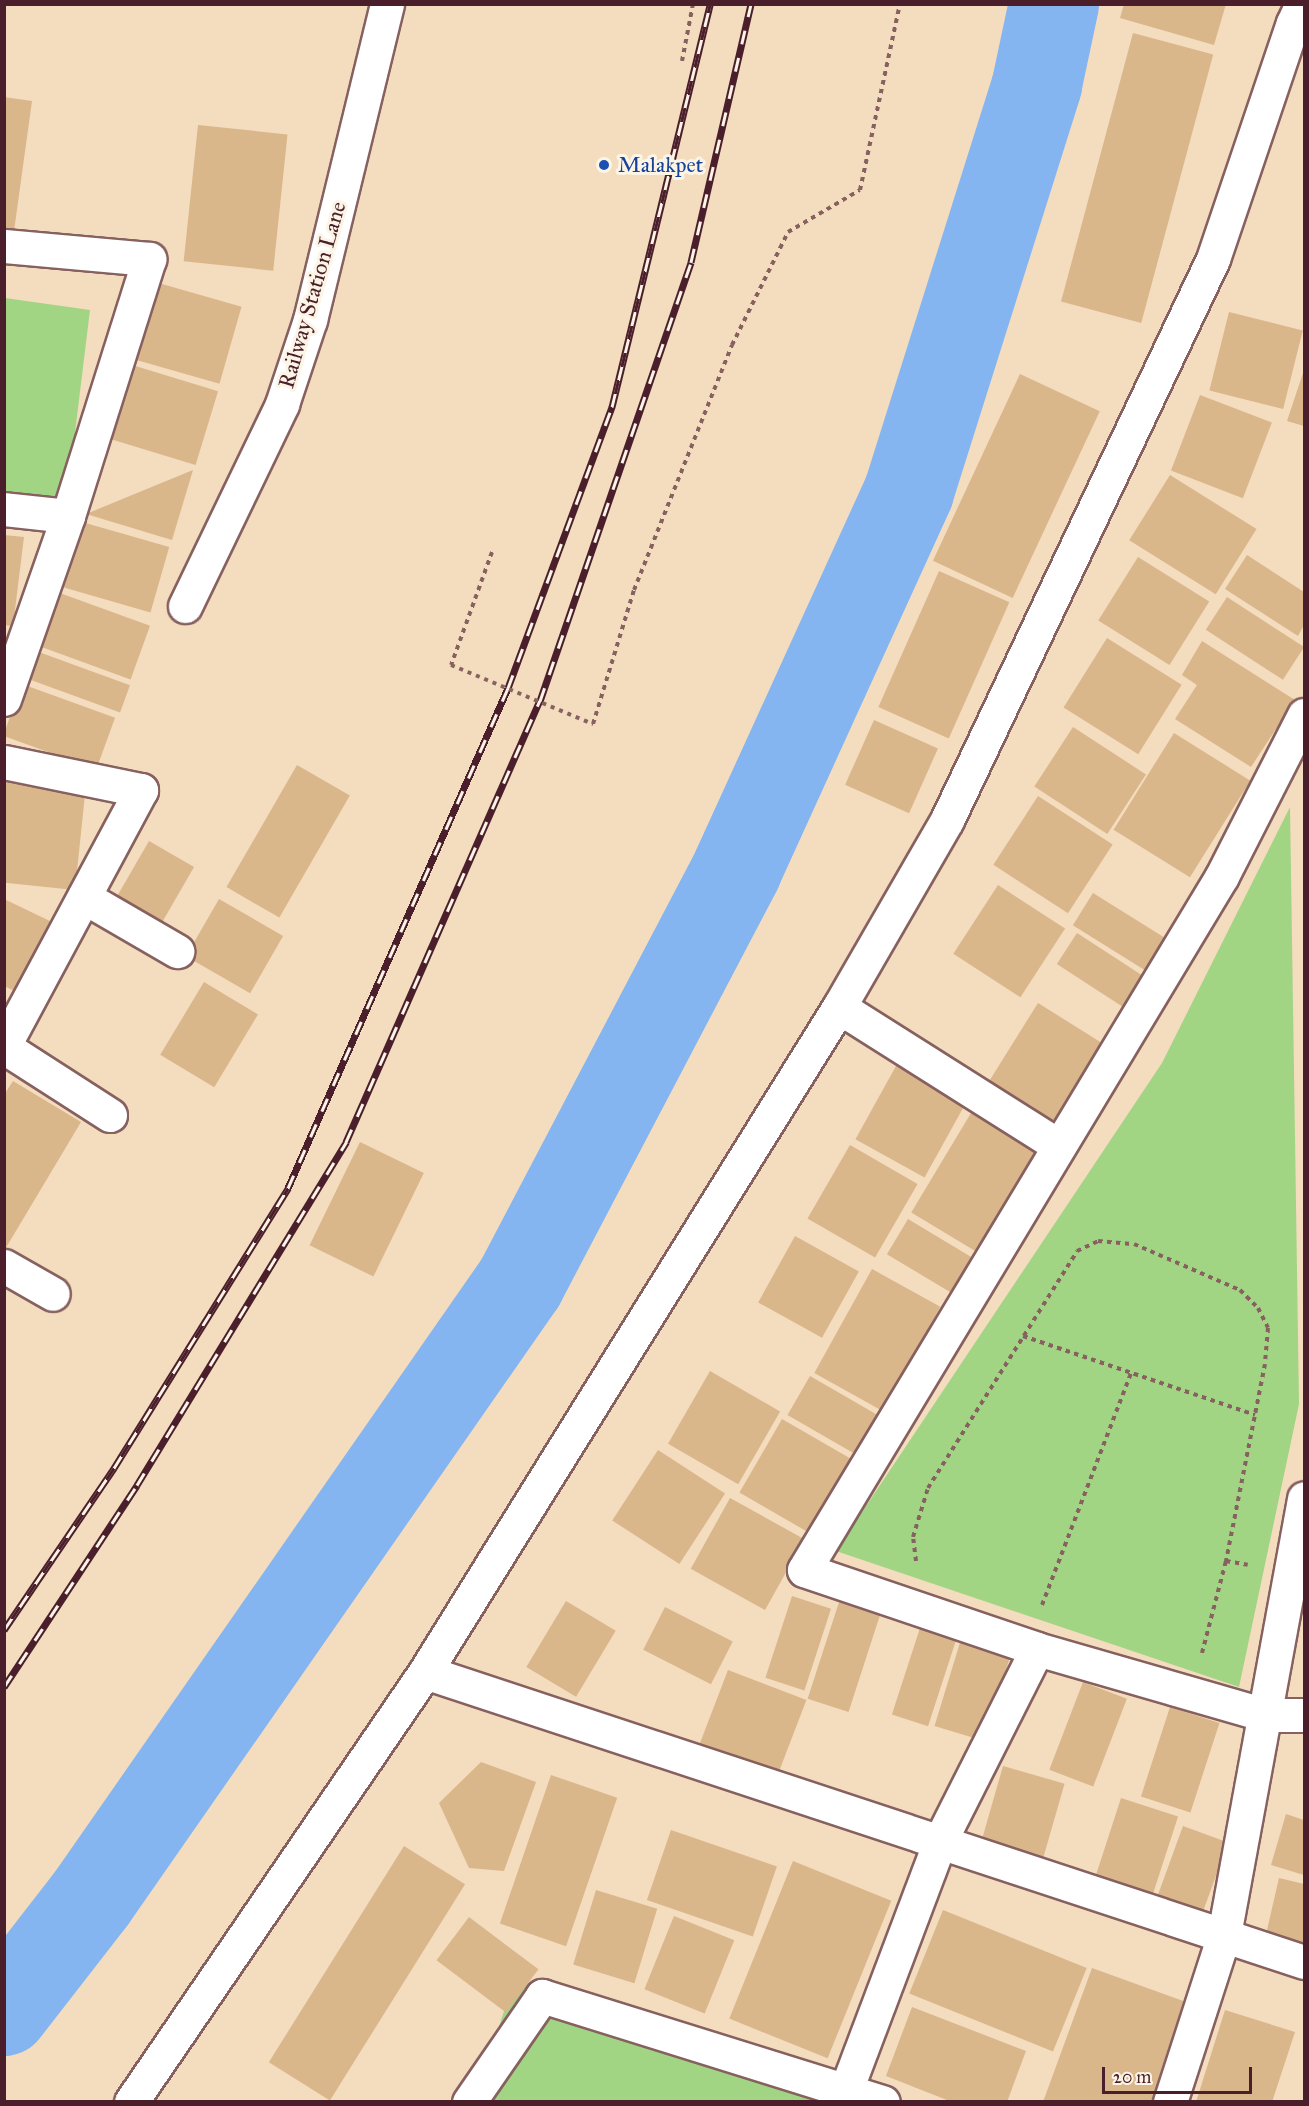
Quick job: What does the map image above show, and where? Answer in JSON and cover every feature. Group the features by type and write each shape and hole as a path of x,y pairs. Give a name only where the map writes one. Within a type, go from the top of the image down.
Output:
{"street":[{"name":"Railway Station Lane","path":"185,606 282,404 310,320 387,4"},
{"path":"130,2102 425,1672 839,1007 947,820 1213,259 1293,23 1302,4"},
{"path":"4,246 149,259 68,516 4,699"},
{"path":"4,509 68,516"},
{"path":"1305,715 1222,876 804,1570 1037,1649 1266,1715 1305,1715"},
{"path":"4,762 141,790 4,1046 110,1115"},
{"path":"84,897 177,951"},
{"path":"839,1007 1059,1146"},
{"path":"4,1266 53,1294"},
{"path":"1170,2102 1224,1935 1266,1715 1295,1579 1305,1498"},
{"path":"846,2090 940,1841 1037,1649"},
{"path":"425,1672 1305,1962"},
{"path":"470,2102 542,1996 883,2102"}],"path":[{"path":"682,61 693,4"},
{"path":"492,552 451,665 593,724 634,590 732,345 788,232 860,190 900,4"},
{"path":"916,1566 913,1537 928,1488 1077,1251 1098,1241 1134,1244 1240,1290 1258,1308 1268,1328 1256,1415 1226,1561 1201,1657"},
{"path":"1023,1336 1256,1415"},
{"path":"1030,1604 1041,1608 1131,1373"},
{"path":"1226,1561 1295,1579"}],"green space":[{"path":"5,298 90,310 66,506 5,496"},
{"path":"1290,807 1299,1404 1239,1687 836,1551 1162,1063"},
{"path":"514,1980 843,2101 475,2102"}],"building":[{"path":"1124,4 1226,4 1214,45 1120,18"},
{"path":"1133,33 1213,54 1141,323 1061,302"},
{"path":"4,97 32,101 14,231 4,230"},
{"path":"198,125 288,134 273,271 184,261"},
{"path":"155,282 242,307 219,384 133,359"},
{"path":"1229,312 1303,330 1283,409 1209,391"},
{"path":"132,365 218,391 196,465 109,439"},
{"path":"1304,370 1304,426 1287,421"},
{"path":"1020,374 1100,411 1013,598 933,561"},
{"path":"1200,395 1272,423 1243,498 1171,471"},
{"path":"193,470 172,540 86,514"},
{"path":"1170,475 1257,529 1216,594 1129,540"},
{"path":"75,520 169,547 150,612 56,585"},
{"path":"4,535 24,537 13,626 4,625"},
{"path":"1247,555 1304,592 1304,625 1298,636 1225,589"},
{"path":"1138,557 1209,602 1169,665 1098,621"},
{"path":"939,571 1009,602 949,738 878,707"},
{"path":"57,592 150,626 131,679 38,646"},
{"path":"1227,597 1304,647 1283,680 1206,630"},
{"path":"1107,638 1182,685 1138,754 1064,708"},
{"path":"1202,641 1295,700 1251,767 1175,719 1197,685 1182,675"},
{"path":"36,651 130,685 120,712 26,678"},
{"path":"22,684 115,718 96,770 4,736"},
{"path":"874,720 938,748 909,813 845,785"},
{"path":"1073,727 1146,774 1107,834 1034,787"},
{"path":"1174,733 1250,781 1190,877 1114,830"},
{"path":"297,765 350,796 279,918 226,887"},
{"path":"4,781 86,790 75,890 4,883"},
{"path":"1038,796 1113,844 1068,913 993,865"},
{"path":"149,841 194,867 158,929 113,903"},
{"path":"998,885 1065,929 1020,997 953,954"},
{"path":"1093,893 1166,939 1146,971 1073,925"},
{"path":"4,899 52,922 19,993 4,986"},
{"path":"219,899 283,936 250,993 186,956"},
{"path":"1077,933 1147,978 1126,1009 1057,964"},
{"path":"204,982 258,1014 214,1087 160,1055"},
{"path":"1038,1003 1113,1050 1060,1134 985,1088"},
{"path":"901,1057 970,1095 925,1178 855,1139"},
{"path":"13,1081 81,1122 4,1251 4,1095"},
{"path":"971,1113 1040,1154 980,1254 911,1212"},
{"path":"360,1142 424,1173 373,1276 310,1245"},
{"path":"850,1145 918,1184 875,1258 808,1219"},
{"path":"908,1219 977,1261 956,1296 887,1254"},
{"path":"795,1236 859,1271 822,1338 758,1302"},
{"path":"872,1269 940,1307 883,1411 814,1373"},
{"path":"710,1371 780,1412 738,1484 668,1444"},
{"path":"810,1376 882,1418 859,1456 788,1415"},
{"path":"782,1419 860,1464 817,1538 740,1493"},
{"path":"658,1450 725,1494 679,1564 612,1520"},
{"path":"730,1498 804,1539 765,1610 691,1569"},
{"path":"792,1596 831,1609 804,1690 765,1678"},
{"path":"841,1596 882,1609 849,1712 808,1699"},
{"path":"566,1601 616,1631 576,1697 526,1667"},
{"path":"665,1607 733,1642 711,1684 643,1650"},
{"path":"920,1628 956,1640 928,1726 892,1715"},
{"path":"962,1636 1012,1651 984,1741 935,1726"},
{"path":"728,1670 806,1700 778,1775 699,1745"},
{"path":"1083,1682 1127,1699 1093,1787 1049,1770"},
{"path":"1170,1707 1219,1723 1190,1812 1141,1796"},
{"path":"481,1762 536,1782 504,1871 469,1868 439,1803"},
{"path":"1003,1766 1065,1784 1043,1860 981,1842"},
{"path":"551,1775 617,1798 566,1946 500,1923"},
{"path":"1121,1798 1178,1817 1153,1895 1096,1876"},
{"path":"1286,1814 1304,1820 1304,1875 1271,1865"},
{"path":"1183,1826 1228,1842 1203,1912 1158,1896"},
{"path":"671,1830 777,1866 753,1936 647,1900"},
{"path":"404,1846 465,1884 330,2100 269,2062"},
{"path":"793,1861 891,1901 828,2058 729,2019"},
{"path":"1279,1878 1304,1884 1304,1953 1264,1943"},
{"path":"596,1890 657,1909 634,1983 573,1965"},
{"path":"943,1910 1087,1968 1053,2052 909,1993"},
{"path":"674,1916 734,1940 705,2014 644,1989"},
{"path":"469,1917 538,1969 506,2012 437,1960"},
{"path":"1092,1968 1197,2006 1162,2102 1043,2102"},
{"path":"912,2007 1026,2051 1007,2102 952,2102 886,2076"},
{"path":"1225,2010 1295,2032 1272,2102 1196,2102"}],"waterway":[{"path":"4,2011 91,1899 520,1283 737,869 909,491 1037,84 1054,4"}],"railway":[{"path":"4,1630 114,1468 288,1188 508,688 612,407 710,4"},
{"path":"4,1687 137,1485 346,1142 540,701 691,262 751,4"}],"place":[{"name":"Malakpet","path":"604,165"}]}
